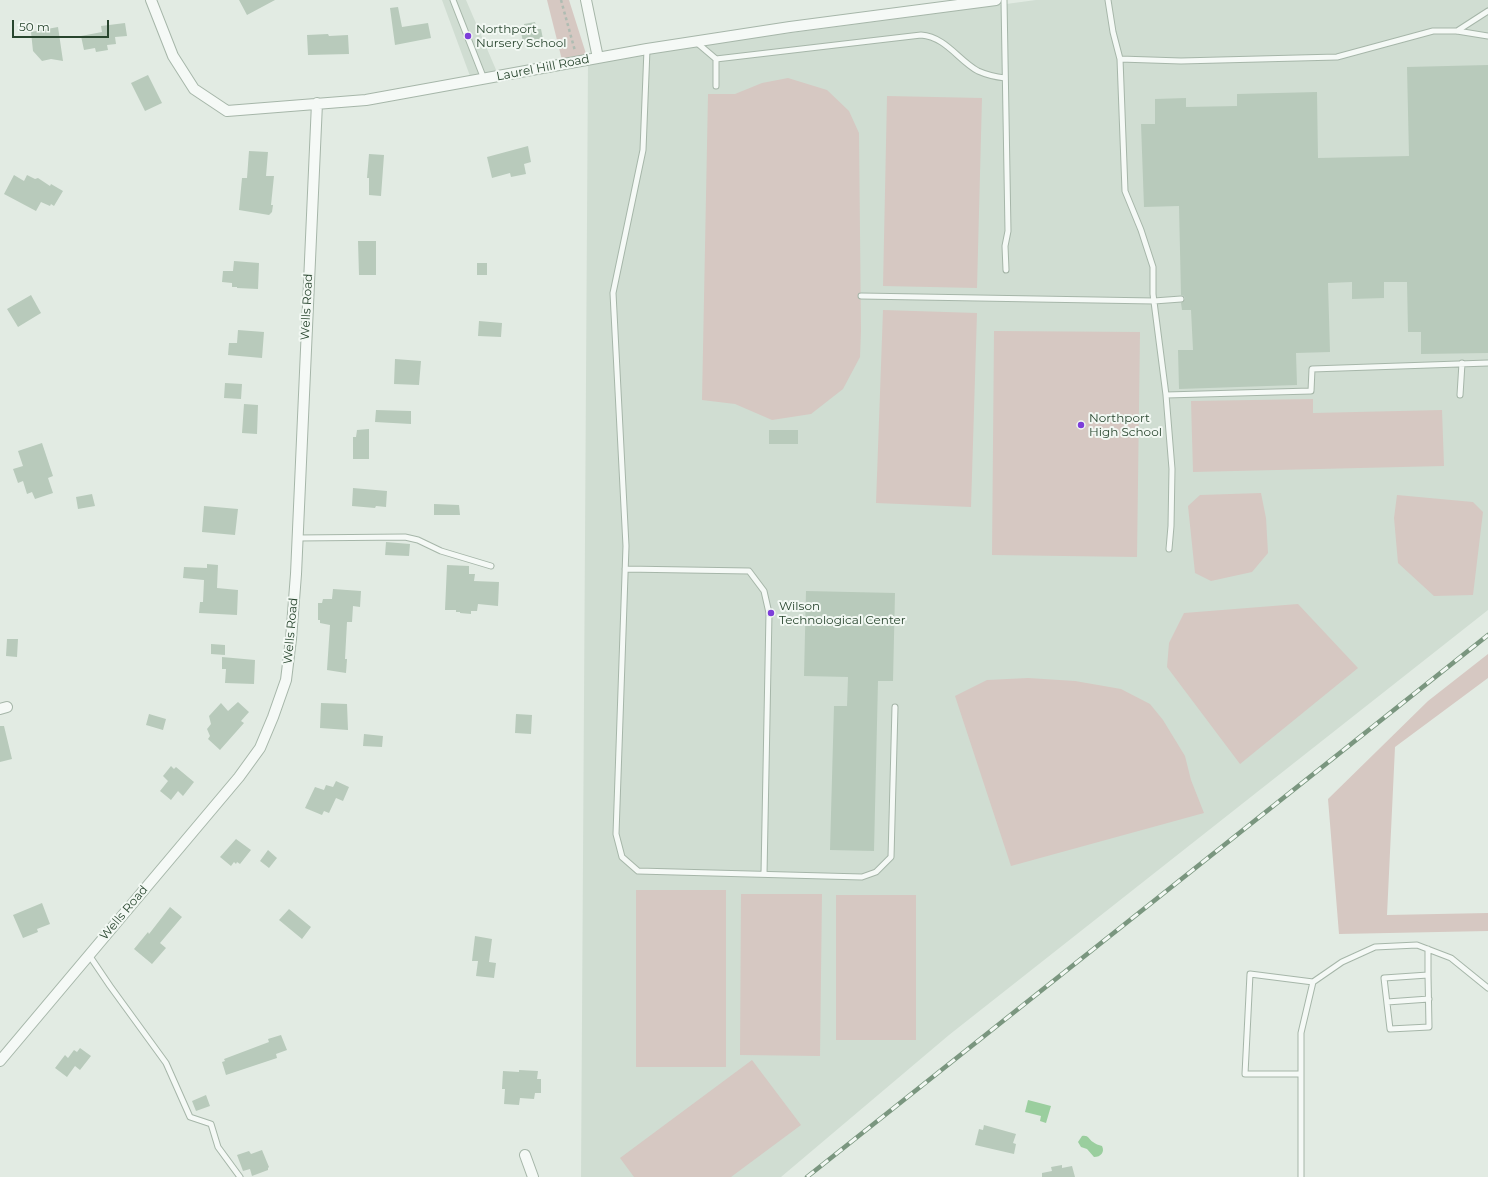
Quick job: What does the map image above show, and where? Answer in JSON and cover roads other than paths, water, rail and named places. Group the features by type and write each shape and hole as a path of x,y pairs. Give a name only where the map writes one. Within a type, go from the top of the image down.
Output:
{"street":[{"name":"Laurel Hill Road","path":"151,0 173,56 194,89 227,110 366,100 696,41 937,4 996,0"},
{"path":"586,0 598,58"},
{"name":"Wells Road","path":"0,1061 239,777 260,748 286,680 291,639 297,538 317,103"},
{"path":"525,1155 533,1177"}],"lane":[{"path":"453,0 484,79"},
{"path":"1004,0 1008,231 1005,246 1006,270"},
{"path":"1108,0 1113,32 1120,59 1125,191 1141,230 1153,267 1154,301 1166,395 1172,469 1171,526 1168,549"},
{"path":"1457,31 1488,11"},
{"path":"1120,59 1181,61 1337,57 1433,31 1457,31 1488,36"},
{"path":"716,59 931,36 978,70 992,77 1005,78"},
{"path":"696,41 716,59 716,86"},
{"path":"647,49 643,150 613,293 626,546 616,834 622,857 638,871 862,877 876,872 892,857 895,707"},
{"path":"861,296 1154,301 1181,299"},
{"path":"1166,395 1311,391 1312,369 1488,363"},
{"path":"1460,396 1462,364"},
{"path":"297,538 405,537 418,540 441,550 491,566"},
{"path":"625,569 748,571 764,591 769,613 764,874"},
{"path":"1300,1074 1245,1074 1250,974 1313,982 1342,962 1375,947 1417,945 1451,958 1488,988"},
{"path":"1428,949 1429,1026 1390,1029 1384,978 1428,975"},
{"path":"89,955 166,1063 190,1117 211,1124 218,1147 240,1177"},
{"path":"1301,1177 1301,1033 1313,982"},
{"path":"1387,1002 1429,999"}],"railway":[{"path":"807,1177 1488,635"}],"place":[{"name":"Northport Nursery School","path":"468,36"},
{"name":"Northport High School","path":"1081,425"},
{"name":"Wilson Technological Center","path":"771,613"}]}
